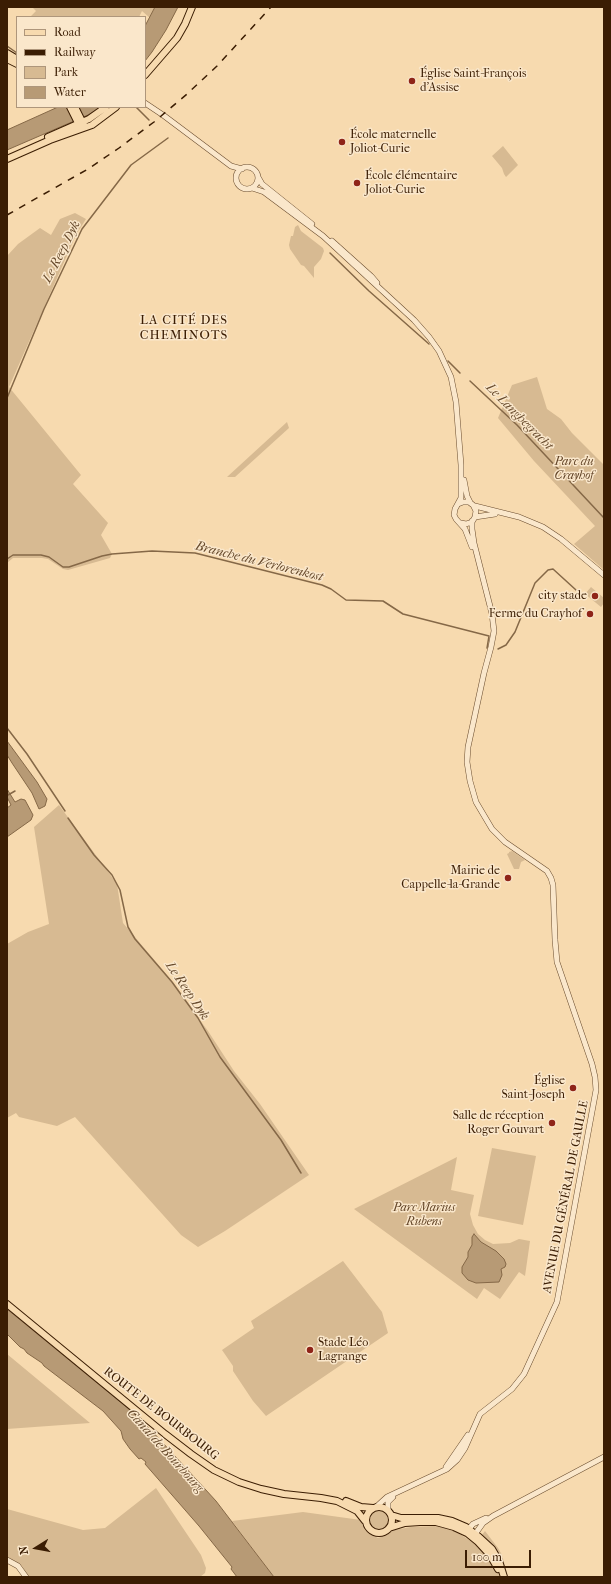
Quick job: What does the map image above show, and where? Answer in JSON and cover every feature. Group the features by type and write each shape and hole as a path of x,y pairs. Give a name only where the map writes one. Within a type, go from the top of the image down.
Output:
{"main road":[{"path":"146,74 175,40 192,7"},
{"path":"146,68 176,34 188,16"},
{"path":"7,53 16,58"},
{"path":"7,59 16,64"},
{"path":"71,108 81,124"},
{"path":"75,108 81,124"},
{"path":"7,159 50,140 81,124 105,108"},
{"path":"7,155 81,124 94,124 115,108"},
{"name":"ROUTE DE BOURBOURG","path":"7,1304 165,1434 214,1470 261,1490 284,1494 340,1499 361,1507 375,1508"},
{"name":"ROUTE DE BOURBOURG","path":"321,1498 347,1505 359,1512 365,1521"},
{"path":"389,1513 392,1523 383,1533 375,1533 368,1528 365,1521 367,1514 375,1508 383,1508 389,1513 401,1518 438,1518 452,1521 474,1536 494,1557 504,1577"},
{"path":"389,1528 407,1523 428,1522 451,1526 467,1531"},
{"path":"494,1557 501,1577"}],"street":[{"path":"146,101 233,171 237,178 237,182 242,188 252,188 264,192 322,236 414,320 429,337 441,356 452,382 456,402 461,465 461,493 454,513 456,519 460,523 466,524 474,519 490,514 504,514"},
{"path":"146,104 157,110"},
{"path":"212,153 231,166 242,169 252,169 262,184 342,248 371,276 384,292"},
{"path":"237,178 238,173 242,169"},
{"path":"252,188 256,184 258,178"},
{"path":"461,465 466,493 476,511 474,519"},
{"path":"458,504 470,502"},
{"path":"474,506 526,519 548,530 604,575"},
{"name":"AVENUE DU GÉNÉRAL DE GAULLE","path":"375,1508 387,1498 448,1469 459,1457 467,1444 478,1416 483,1410 510,1391 520,1379 557,1302 593,1107 596,1080 592,1064 557,962 553,885 551,877 546,870 506,842 492,829 479,808 471,785 467,762 468,747 493,634 492,614 472,534 474,519"},
{"name":"AVENUE DU GÉNÉRAL DE GAULLE","path":"460,523 468,535 479,566"},
{"path":"467,1531 475,1523 493,1516 604,1457"},
{"path":"389,1513 388,1502 399,1493"},
{"path":"474,1536 483,1523 493,1516"},
{"path":"7,1560 18,1566 26,1577"}],"green space":[{"path":"32,7 155,7 150,18 142,11 140,16 31,16 36,11"},
{"path":"503,146 518,165 506,177 502,168 492,156"},
{"path":"75,213 86,219 76,235 9,387 81,475 73,484 108,523 101,535 112,554 110,558 68,570 63,569 48,559 42,558 13,558 7,563 7,256 18,244 40,228 51,235 60,219"},
{"path":"298,225 301,231 323,248 324,251 321,259 314,267 314,278 304,266 301,265 290,249 289,245 291,236 293,236 295,227"},
{"name":"Parc du Crayhof","path":"537,377 547,409 561,419 572,433 604,465 604,570 574,544 595,526 534,461 498,418 512,385"},
{"path":"287,422 289,428 235,477 227,477"},
{"name":"city stade","path":"591,587 604,598 604,603 601,607 585,594"},
{"path":"59,805 117,884 123,923 167,975 309,1175 225,1231 198,1247 181,1235 75,1117 57,1126 19,1117 16,1113 7,1118 7,944 28,932 49,924 34,827"},
{"path":"512,851 525,860 521,862 519,869 514,869 507,854"},
{"path":"492,1148 536,1156 523,1225 478,1216"},
{"name":"Parc Marius Rubens","path":"457,1157 451,1190 474,1195 470,1214 473,1225 478,1234 493,1244 510,1243 519,1239 530,1241 525,1276 519,1272 500,1299 484,1288 477,1299 354,1209"},
{"name":"Stade Léo Lagrange","path":"343,1261 382,1312 388,1333 266,1416 253,1401 233,1371 233,1366 222,1350 254,1328 251,1321"},
{"path":"7,1354 90,1423 7,1429"},
{"path":"156,1488 201,1555 206,1568 205,1573 200,1577 28,1577 22,1566 8,1557 7,1509 83,1530 105,1528"},
{"path":"379,1511 386,1514 389,1521 386,1528 379,1531 372,1528 369,1521 372,1514"},
{"path":"303,1512 361,1520 364,1529 368,1533 378,1538 387,1535 394,1530 411,1527 437,1526 457,1532 475,1544 485,1531 502,1555 508,1577 274,1577 232,1521"}],"water":[{"path":"155,7 178,7 166,30 146,60 146,24"},
{"path":"56,108 99,108 88,115 7,150 7,130"},
{"path":"7,741 37,782 47,799 45,806 39,809 32,793 7,755"},
{"path":"7,789 15,802 21,799 25,800 33,815 31,820 7,837 7,808 11,805 7,797"},
{"path":"474,1234 481,1242 496,1251 504,1259 506,1264 505,1267 501,1269 502,1275 499,1282 476,1283 468,1280 462,1273 462,1267 468,1257 468,1252 472,1245 472,1237"},
{"name":"Canal de Bourbourg","path":"7,1309 130,1410 151,1430 216,1501 274,1577 237,1577 231,1569 232,1567 199,1526 145,1464 146,1462 141,1458 139,1459 130,1449 123,1439 121,1431 103,1411 27,1353 7,1334"}],"waterway":[{"path":"7,46 16,52"},
{"name":"Le Langhegracht","path":"137,108 149,120"},
{"name":"Le Reep Dyk","path":"7,398 44,309 82,229 131,165 168,138"},
{"name":"Le Langhegracht","path":"330,253 369,291 429,344"},
{"name":"Le Langhegracht","path":"448,361 460,373"},
{"name":"Le Langhegracht","path":"470,381 517,425 604,518"},
{"name":"Branche du Verlorenkost","path":"7,559 13,555 41,555 49,557 63,567 69,567 112,554 152,551 195,553 322,585 331,589 346,600 383,601 403,614 489,636 487,648"},
{"name":"Branche du Verlorenkost","path":"498,649 506,645 515,632 535,583 548,570 553,569 576,590"},
{"name":"Le Reep Dyk","path":"7,728 27,754 65,811"},
{"path":"8,795 15,791"},
{"name":"Le Reep Dyk","path":"68,818 94,855 112,875 120,890 128,927 135,939 172,982 198,1018 220,1057 281,1140 301,1173"}],"railway":[{"path":"7,215 88,169 154,122 217,66 271,7"}],"place":[{"name":"Église Saint-François d'Assise","path":"412,81"},
{"name":"École maternelle Joliot-Curie","path":"342,142"},
{"name":"École élémentaire Joliot-Curie","path":"357,183"},
{"name":"city stade","path":"595,596"},
{"name":"Ferme du Crayhof","path":"590,614"},
{"name":"Mairie de Cappelle-la-Grande","path":"508,878"},
{"name":"Église Saint-Joseph","path":"573,1088"},
{"name":"Salle de réception Roger Gouvart","path":"552,1123"},
{"name":"Stade Léo Lagrange","path":"310,1350"}],"district":[{"name":"LA CITÉ DES CHEMINOTS","path":"184,328"}]}
